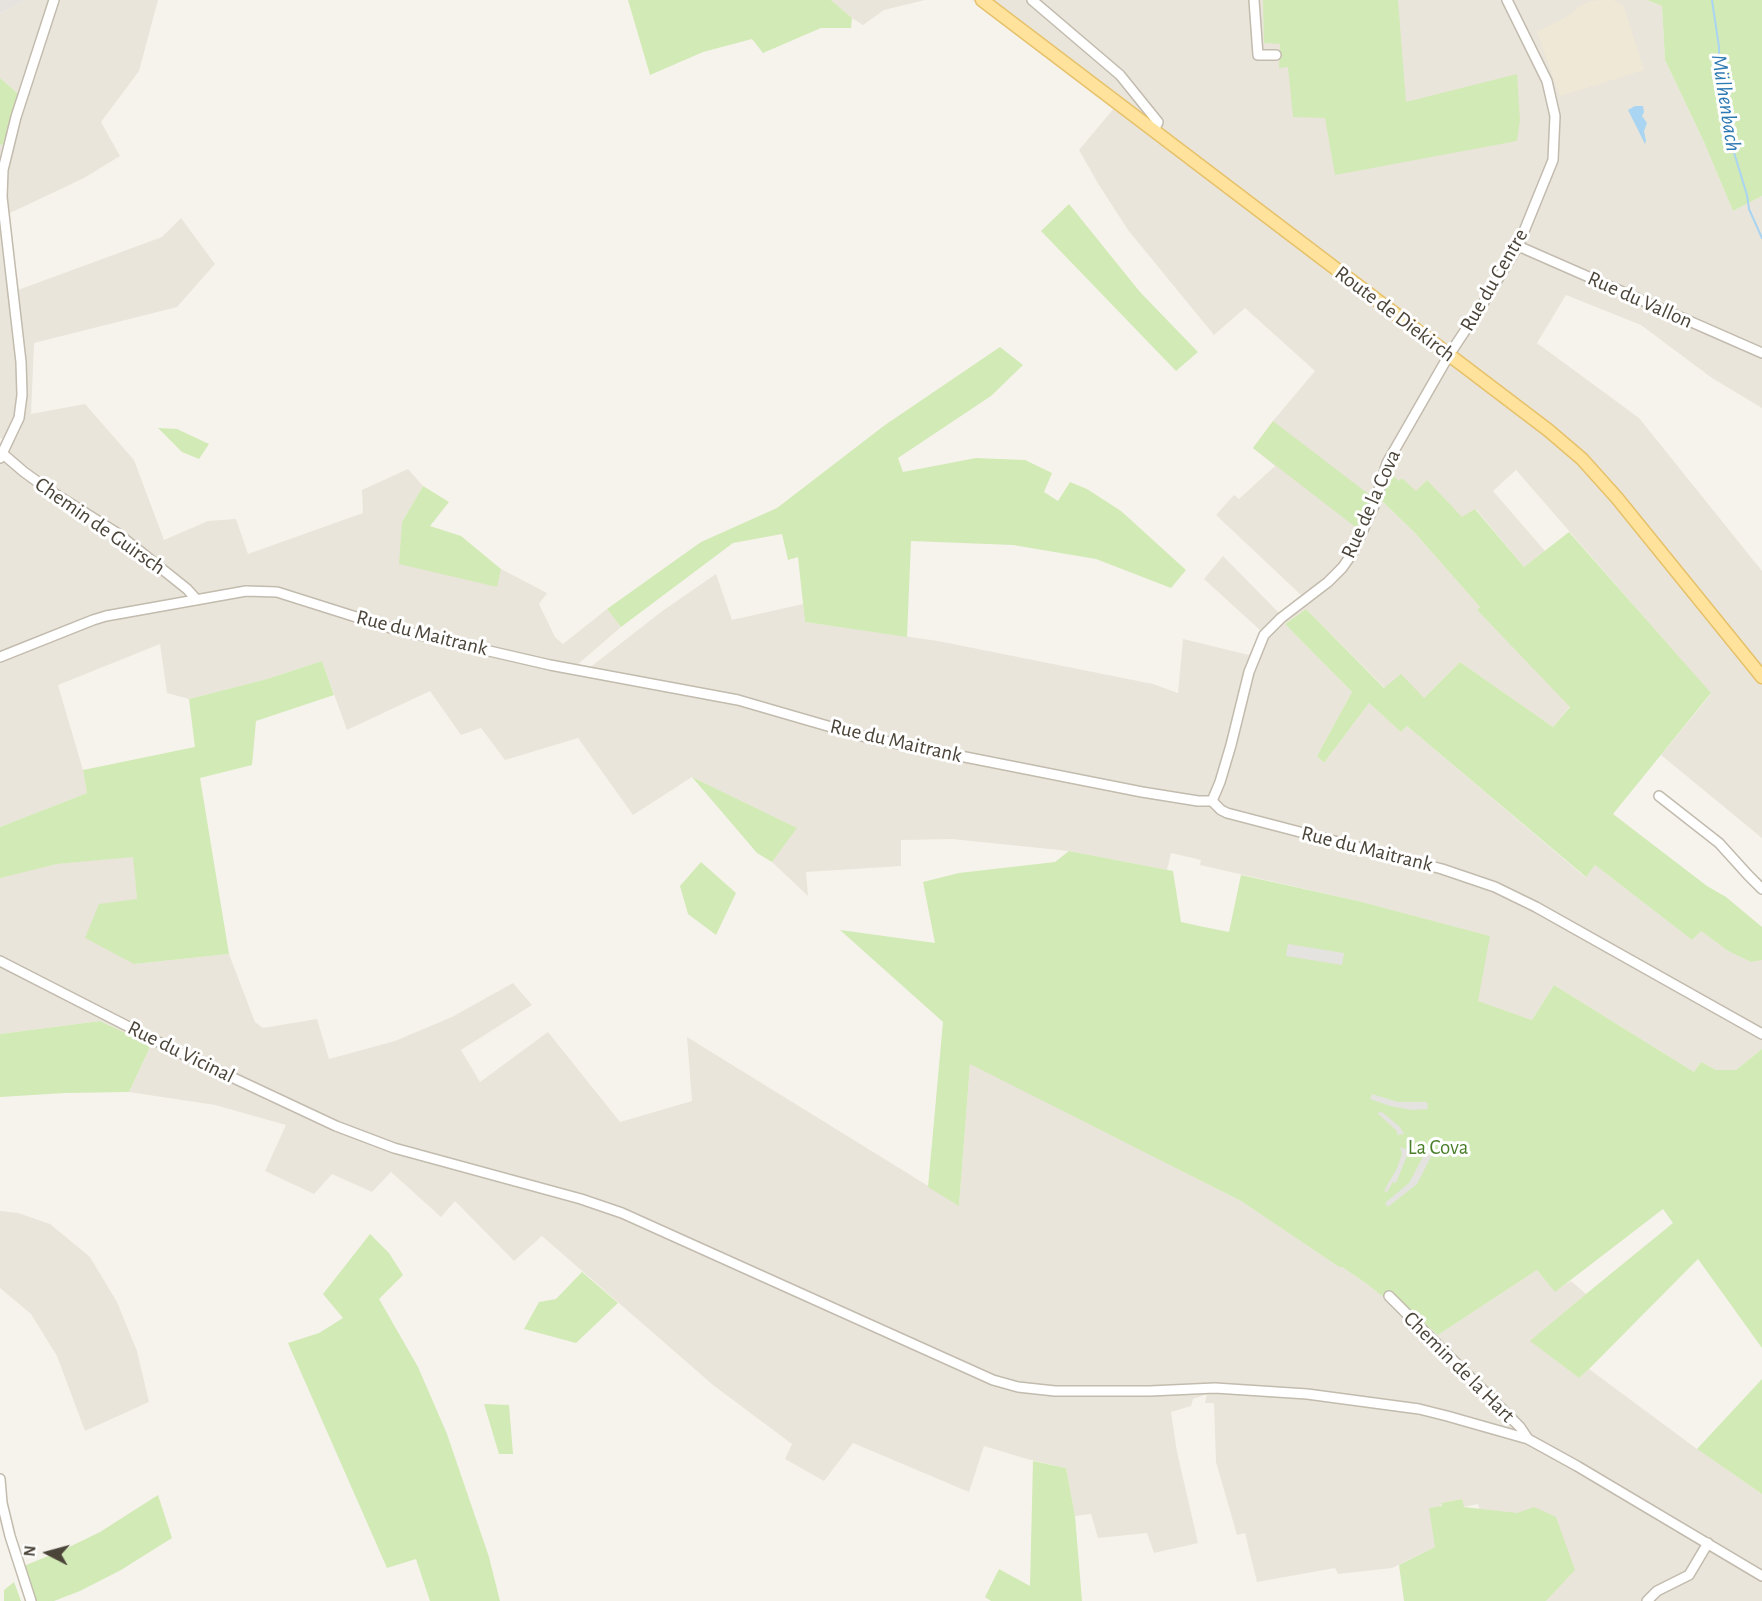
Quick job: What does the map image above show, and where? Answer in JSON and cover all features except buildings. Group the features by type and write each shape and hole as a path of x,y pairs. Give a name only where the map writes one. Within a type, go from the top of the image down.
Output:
{"main road":[{"name":"Route de Diekirch","path":"982,0 1548,430 1582,459 1617,498 1762,676"}],"street":[{"name":"Chemin de Guirsch","path":"54,0 16,117 3,170 2,197 22,387 19,418 1,456 117,533 187,589 197,600"},
{"path":"1032,0 1120,75 1158,122 1154,131"},
{"path":"1254,0 1258,56 1276,55"},
{"name":"Rue du Centre","path":"1449,355 1518,246 1553,160 1555,116 1547,81 1508,0"},
{"name":"Rue du Vallon","path":"1518,246 1762,353"},
{"name":"Rue de la Cova","path":"1212,801 1228,755 1249,672 1264,635 1281,618 1328,582 1352,554 1374,506 1387,463 1449,355"},
{"name":"Rue du Maitrank","path":"0,657 93,620 120,613 246,591 277,592 399,630 550,665 729,698 869,738 1142,792 1212,801 1227,813 1442,869 1495,887 1536,907 1762,1034"},
{"path":"1659,796 1719,843 1762,889"},
{"name":"Rue du Vicinal","path":"0,961 176,1051 336,1126 365,1138 446,1164 581,1199 622,1213 954,1363 1006,1384 1054,1391 1215,1388 1307,1394 1419,1409 1528,1439"},
{"name":"Chemin de la Hart","path":"1389,1296 1520,1427 1528,1439"},
{"path":"1528,1439 1762,1576"},
{"path":"0,1479 2,1503 10,1536 31,1601"},
{"path":"1647,1601 1657,1591 1689,1575 1707,1543"}],"shaded area":[{"path":"0,0 25,0 0,14"},
{"path":"25,0 158,0 139,71 101,122 120,156 84,178 8,214 18,290 162,237 181,218 215,264 177,307 34,343 31,414 85,404 134,460 164,540 208,521 236,519 248,554 363,513 362,490 408,469 423,486 402,522 496,587 501,569 547,593 539,604 555,637 563,644 607,609 621,627 577,665 588,669 661,612 716,574 732,620 803,604 805,622 938,641 1153,684 1178,693 1183,639 1249,655 1261,631 1204,579 1223,556 1279,613 1301,595 1216,515 1234,495 1239,499 1275,466 1253,448 1315,371 1245,308 1214,335 1128,230 1079,150 1115,107 972,0 1647,0 1662,6 1665,60 1704,142 1733,211 1762,196 1762,408 1712,378 1641,325 1566,295 1537,343 1639,418 1762,571 1762,838 1661,755 1711,694 1516,470 1493,491 1545,551 1524,567 1476,509 1462,518 1427,480 1416,492 1402,478 1382,501 1415,533 1480,607 1477,610 1570,706 1553,727 1460,662 1424,698 1385,688 1306,609 1285,624 1352,692 1317,756 1324,763 1369,703 1401,732 1407,726 1585,877 1595,865 1692,940 1701,931 1728,951 1751,962 1762,960 1762,1049 1736,1070 1716,1070 1701,1062 1694,1072 1554,985 1532,1020 1477,1001 1489,936 1358,901 1200,865 1201,860 1171,853 1167,870 1069,851 952,839 901,840 901,866 806,872 808,896 772,862 796,828 692,777 633,815 578,738 505,760 481,728 461,735 430,691 347,730 322,661 267,679 189,699 167,693 160,644 58,685 83,770 87,793 0,827 0,446 5,440 0,438 0,145 10,143 23,98 0,78 0,14"},
{"path":"831,0 925,0 884,10 863,25"},
{"path":"1599,0 1613,0 1623,5 1644,70 1560,96 1537,32 1561,20 1578,7"},
{"path":"134,856 137,899 134,964 229,954 255,1022 263,1028 317,1019 329,1059 395,1041 452,1017 513,983 532,1005 461,1050 480,1082 548,1032 620,1122 692,1101 687,1037 959,1205 970,1063 1241,1201 1367,1284 1411,1319 1424,1323 1438,1335 1537,1270 1555,1291 1571,1281 1586,1294 1531,1341 1579,1378 1589,1369 1762,1494 1762,1601 1546,1601 1574,1570 1483,1522 1478,1504 1463,1507 1461,1499 1441,1503 1435,1547 1392,1568 1338,1574 1335,1568 1257,1582 1245,1533 1237,1535 1216,1462 1214,1403 1205,1403 1207,1394 1193,1399 1191,1406 1171,1412 1177,1452 1198,1543 1154,1553 1147,1533 1098,1538 1091,1514 1075,1516 1066,1468 984,1446 969,1492 853,1443 824,1481 785,1459 792,1444 713,1385 542,1236 514,1261 455,1201 441,1217 391,1172 372,1192 332,1174 314,1194 265,1171 286,1125 215,1105 129,1092 151,1045 100,1021 0,1034 0,877 57,864"},
{"path":"1288,944 1344,953 1342,965 1286,956"},
{"path":"1372,1094 1398,1102 1427,1102 1428,1109 1412,1110 1390,1106 1370,1099"},
{"path":"1382,1112 1400,1127 1404,1134 1397,1135 1397,1131 1377,1113"},
{"path":"1400,1147 1408,1150 1408,1153 1396,1183 1393,1182 1387,1192 1384,1191 1402,1154"},
{"path":"1426,1151 1432,1155 1417,1184 1388,1207 1385,1203 1409,1183"},
{"path":"0,1211 18,1213 50,1224 90,1257 117,1302 137,1351 149,1402 85,1431 57,1356 31,1314 0,1288"}],"green space":[{"path":"628,0 831,0 852,18 851,28 821,28 763,53 752,39 703,52 650,75"},
{"path":"1263,0 1398,0 1406,102 1517,74 1520,120 1517,141 1335,175 1325,118 1293,117 1288,67 1279,68 1280,44 1264,43"},
{"path":"1647,0 1762,0 1762,196 1733,211 1704,142 1665,60 1662,6"},
{"path":"0,78 23,98 10,143 0,145"},
{"path":"1069,204 1140,292 1198,352 1176,371 1041,231"},
{"path":"1000,347 1023,365 991,396 898,458 903,472 976,458 1025,460 1052,473 1044,492 1058,501 1070,482 1087,489 1121,511 1186,570 1171,588 1096,559 1013,545 911,541 907,637 805,622 798,557 788,560 782,534 733,543 621,627 607,609 701,542 777,508 885,425"},
{"path":"1273,421 1371,496 1358,529 1253,448"},
{"path":"158,428 177,429 209,444 199,459 182,452"},
{"path":"1390,473 1399,481 1402,478 1416,491 1427,480 1462,517 1475,509 1524,567 1569,532 1711,693 1613,814 1707,886 1726,897 1762,927 1762,960 1751,962 1728,951 1701,931 1692,940 1595,865 1586,877 1407,726 1401,732 1369,703 1324,763 1317,756 1352,692 1285,624 1306,609 1384,688 1401,674 1424,698 1460,662 1553,727 1570,707 1477,610 1480,607 1415,533 1382,501"},
{"path":"423,486 449,502 430,526 461,536 501,569 497,587 399,564 402,522"},
{"path":"322,661 334,695 256,721 252,765 200,778 229,954 134,964 85,938 99,904 137,899 133,857 57,864 0,878 0,827 87,793 83,770 195,747 189,699 267,679"},
{"path":"692,777 797,828 772,862 757,853"},
{"name":"La Cova","path":"1069,851 1173,871 1181,922 1204,927 1229,932 1241,875 1358,901 1490,936 1478,1001 1532,1020 1554,985 1694,1072 1701,1062 1716,1070 1736,1070 1762,1049 1762,1348 1698,1259 1579,1378 1530,1341 1673,1223 1663,1209 1555,1292 1537,1270 1438,1335 1424,1323 1411,1319 1367,1284 1241,1201 970,1064 959,1206 928,1187 943,1022 840,930 935,943 923,882 959,873 1055,862"},
{"path":"701,862 736,893 716,935 688,914 680,886"},
{"path":"100,1021 151,1045 129,1092 0,1097 0,1034"},
{"path":"370,1234 389,1253 403,1275 379,1299 418,1367 447,1434 489,1557 500,1601 430,1601 416,1559 387,1568 288,1343 319,1333 343,1318 323,1294"},
{"path":"582,1272 618,1303 576,1343 524,1329 539,1302 556,1299"},
{"path":"1762,1379 1762,1494 1697,1449"},
{"path":"484,1404 509,1405 513,1454 499,1454"},
{"path":"1033,1461 1066,1468 1075,1516 1082,1601 991,1601 985,1597 999,1569 1030,1586"},
{"path":"158,1495 172,1538 121,1570 80,1591 54,1601 36,1601 24,1566 100,1532"},
{"path":"1462,1499 1464,1507 1517,1513 1534,1507 1556,1517 1575,1570 1546,1601 1404,1601 1399,1565 1435,1547 1429,1508"},
{"path":"14,1582 21,1601 4,1601 4,1590"}],"water":[{"path":"1635,106 1643,106 1642,116 1647,123 1644,131 1645,144 1628,110"}],"waterway":[{"name":"Mülhenbach","path":"1712,0 1719,47 1720,95 1724,120 1747,195 1749,209 1762,238"}]}
